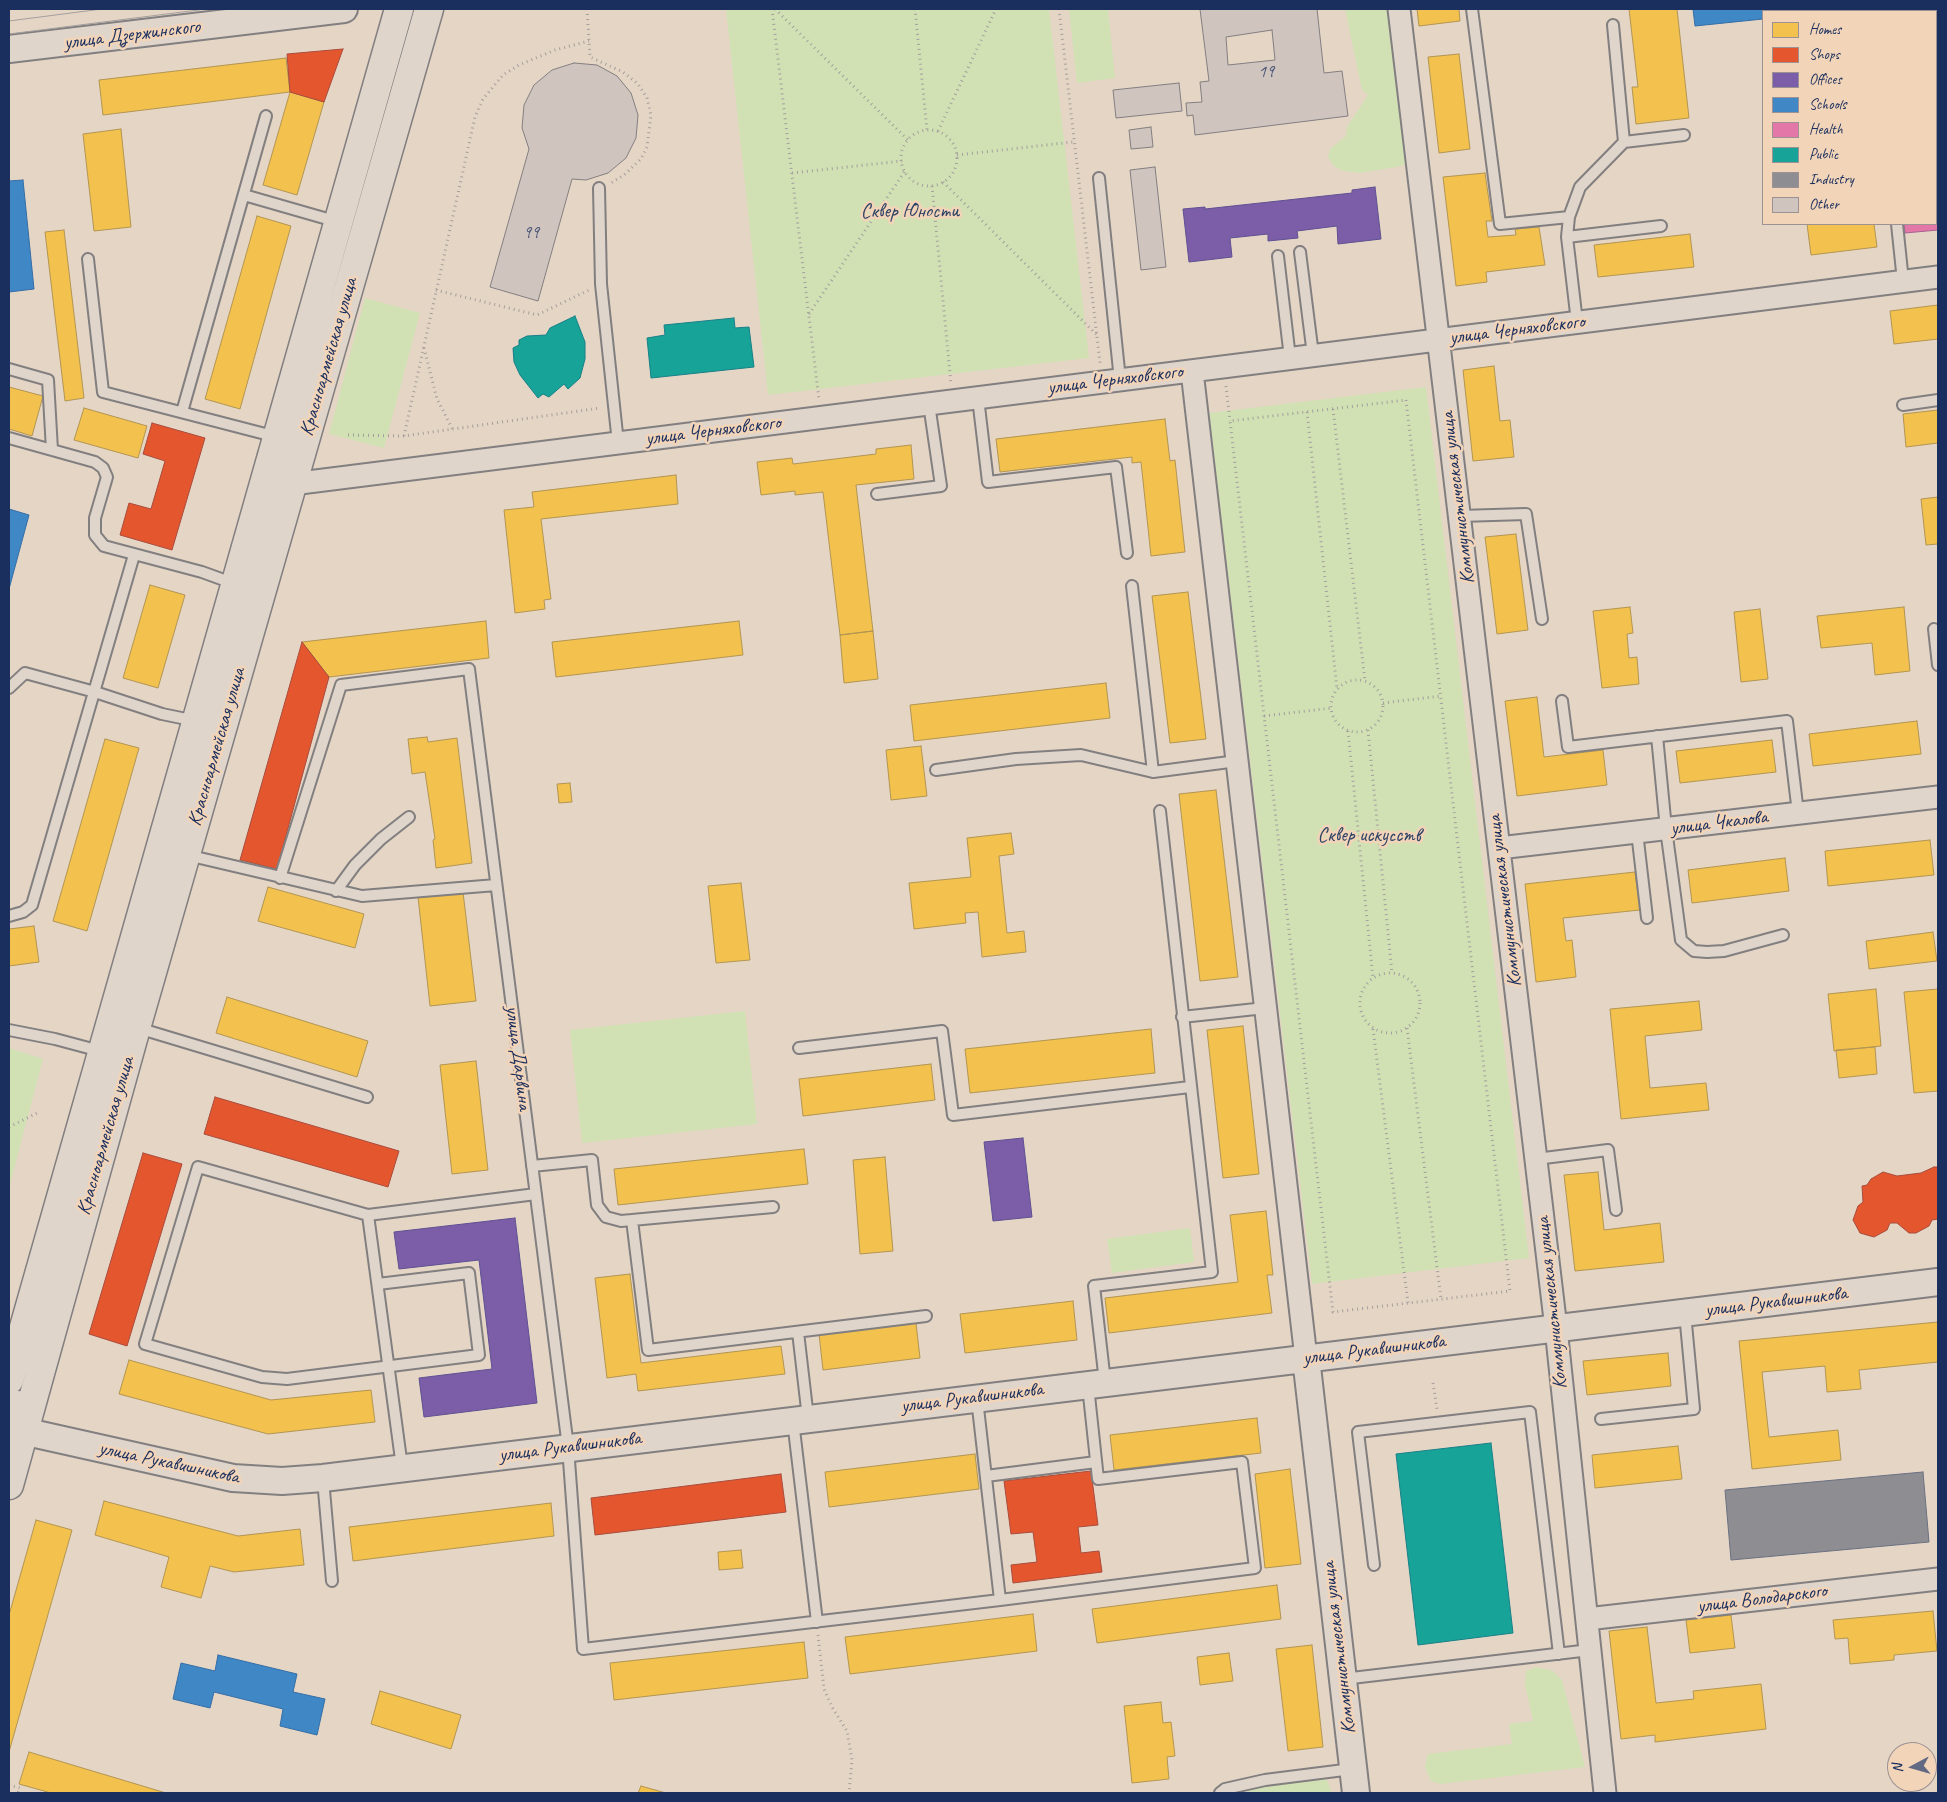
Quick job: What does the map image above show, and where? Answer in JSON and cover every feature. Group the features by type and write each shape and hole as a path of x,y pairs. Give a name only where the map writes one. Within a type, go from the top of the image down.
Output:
{"main road":[{"name":"Красноармейская улица","path":"9,1380 236,584 279,481 278,437 399,9"},
{"name":"Красноармейская улица","path":"9,1485 20,1404 136,1028 186,855 279,481 429,9"}],"street":[{"name":"улица Дзержинского","path":"9,50 344,9"},
{"name":"Коммунистическая улица","path":"1399,9 1556,1328 1605,1793"},
{"name":"улица Черняховского","path":"279,481 618,443 978,398 1119,373 1192,371 1313,354 1439,340 1938,277"},
{"name":"Коммунистическая улица","path":"1192,371 1355,1781"},
{"name":"улица Чкалова","path":"1499,848 1938,797"},
{"name":"улица Рукавишникова","path":"16,1430 233,1478 282,1481 323,1478 1938,1282"},
{"name":"улица Володарского","path":"1586,1619 1938,1579"}],"lane":[{"path":"1472,9 1500,224 1569,217"},
{"path":"1614,25 1624,142"},
{"path":"182,412 266,116"},
{"path":"1577,322 1567,237 1569,217 1580,188 1624,142 1684,135"},
{"path":"1099,178 1119,373"},
{"path":"599,188 601,284 618,443"},
{"path":"244,195 339,222"},
{"path":"1898,225 1904,281"},
{"path":"1567,237 1662,226"},
{"path":"1300,252 1313,354"},
{"path":"1278,256 1290,358"},
{"path":"88,259 103,392 278,437"},
{"path":"9,369 48,380 52,450"},
{"path":"978,398 988,482 1116,467 1127,554"},
{"path":"1903,405 1938,400"},
{"path":"877,494 942,486 929,404"},
{"path":"9,438 94,462 104,468 107,477 95,518 95,534 104,546 202,572 236,584"},
{"path":"1460,516 1526,514 1542,619"},
{"path":"9,916 22,912 32,905 134,555"},
{"path":"1132,586 1153,772"},
{"path":"1934,629 1938,665"},
{"name":"улица Дарвина","path":"280,878 341,685 469,669 568,1447 583,1649 817,1622"},
{"path":"9,688 25,673 95,692 162,714 197,722"},
{"path":"1562,701 1568,746 1787,720 1798,814"},
{"path":"1657,736 1680,940 1694,951 1706,952 1724,951 1783,935"},
{"path":"936,770 1016,759 1081,755 1153,772 1237,761"},
{"path":"798,1332 800,1419 817,1622 1255,1568 1242,1462 1098,1479 1096,1462 1097,1383 1094,1286 1212,1272 1160,811"},
{"path":"336,891 355,865 381,839 409,817"},
{"path":"1637,832 1647,918"},
{"path":"186,855 362,896 496,885"},
{"path":"1182,1017 1265,1008"},
{"path":"136,1028 367,1097"},
{"path":"9,1030 55,1039 102,1052"},
{"path":"799,1048 942,1031 953,1115 1190,1087"},
{"path":"1536,1159 1608,1150 1616,1210"},
{"path":"532,1166 592,1160 597,1205 606,1217 621,1221 773,1207"},
{"path":"378,1284 469,1273 479,1355 287,1379 262,1377 145,1344 198,1167 368,1215 536,1194"},
{"path":"368,1215 402,1467"},
{"path":"632,1220 648,1350 926,1316"},
{"path":"1601,1419 1694,1409 1685,1312"},
{"path":"977,1398 1000,1600"},
{"path":"1374,1565 1358,1432 1530,1412 1559,1654"},
{"path":"986,1476 1096,1462"},
{"path":"323,1478 332,1581"},
{"path":"1343,1679 1590,1650"},
{"path":"1220,1793 1225,1789 1264,1780 1355,1781"}],"path":[{"path":"587,9 590,57 607,62 638,84 647,98 651,115 647,147 640,159 624,175 599,188"},
{"path":"774,9 908,140"},
{"path":"774,9 820,402"},
{"path":"915,9 927,130"},
{"path":"938,131 996,9"},
{"path":"1059,9 1101,369 1119,373"},
{"path":"404,436 475,117 482,99 504,75 519,65 555,50 589,41"},
{"path":"927,130 938,131 947,136 954,145 957,155 954,171 943,182 932,186 922,185 912,180 905,171 902,161 903,150 908,140 916,133 927,130"},
{"path":"957,155 1074,142"},
{"path":"792,173 902,161"},
{"path":"809,315 905,171"},
{"path":"943,182 1097,336"},
{"path":"932,186 951,387 960,386"},
{"path":"436,290 537,315 601,284"},
{"path":"424,345 437,399 453,430"},
{"path":"1226,386 1230,421 1264,716 1334,1312 1510,1291 1406,400 1230,421"},
{"path":"348,435 404,436 613,406"},
{"path":"1332,409 1365,681"},
{"path":"1307,412 1337,689"},
{"path":"1348,731 1368,730 1378,722 1382,713 1383,703 1380,693 1374,686 1365,681 1354,680 1345,683 1337,689 1332,698 1332,708 1334,718 1348,731 1373,978"},
{"path":"1383,703 1441,696"},
{"path":"1264,716 1332,708"},
{"path":"1368,730 1392,973"},
{"path":"1392,973 1403,976 1413,983 1419,994 1420,1007 1416,1019 1407,1028 1396,1033 1384,1033 1373,1029 1364,1020 1360,1009 1360,998 1363,988 1373,978 1381,974 1392,973"},
{"path":"1407,1028 1441,1299"},
{"path":"1373,1029 1408,1303"},
{"path":"9,1127 37,1113"},
{"path":"1433,1383 1438,1423"},
{"path":"817,1622 824,1689 847,1731 852,1760 849,1793"},
{"path":"9,1785 20,1788 18,1793"}],"green space":[{"name":"Сквер Юности","path":"726,9 1049,9 1089,358 768,395"},
{"path":"1069,9 1108,9 1115,78 1077,83"},
{"path":"1345,9 1391,9 1407,160 1402,166 1360,173 1343,171 1334,166 1328,157 1330,149 1346,136 1347,127 1368,95 1362,90"},
{"path":"365,298 420,313 384,448 329,434"},
{"name":"Сквер искусств","path":"1426,387 1529,1258 1312,1284 1209,413"},
{"path":"745,1011 757,1124 582,1143 570,1030"},
{"path":"9,1048 43,1059 9,1188"},
{"path":"1190,1228 1194,1262 1112,1273 1107,1239"},
{"path":"1536,1667 1553,1671 1562,1680 1585,1767 1440,1784 1431,1781 1425,1767 1428,1754 1512,1744 1509,1724 1533,1721 1525,1684 1526,1671"},
{"path":"1298,1774 1325,1776 1332,1793 1243,1793"}],"building: Homes":[{"path":"1417,9 1459,9 1460,21 1419,26"},
{"path":"1629,9 1677,9 1689,118 1636,124 1632,87 1638,87"},
{"path":"1459,54 1470,149 1439,153 1428,57"},
{"path":"286,58 290,92 103,115 99,80"},
{"path":"290,92 324,102 297,195 263,185"},
{"path":"121,129 131,227 94,231 83,134"},
{"path":"1485,173 1492,221 1486,221 1488,237 1516,235 1515,229 1539,227 1545,265 1486,272 1487,282 1456,286 1443,177"},
{"path":"257,216 291,226 240,409 205,399"},
{"path":"1807,225 1874,225 1877,247 1811,255"},
{"path":"64,230 84,398 65,401 45,232"},
{"path":"1690,234 1694,267 1598,277 1594,245"},
{"path":"1938,305 1938,339 1894,344 1890,311"},
{"path":"1494,366 1500,421 1510,420 1514,457 1473,461 1463,370"},
{"path":"9,387 43,396 32,436 9,429"},
{"path":"84,408 147,426 138,458 74,440"},
{"path":"1938,410 1938,443 1906,447 1903,414"},
{"path":"1165,419 1170,461 1175,460 1185,552 1151,556 1141,462 1132,463 1132,457 1000,472 996,439"},
{"path":"911,445 914,479 856,485 873,631 840,635 823,492 795,495 795,491 761,495 757,462 792,458 793,464 876,454 876,449"},
{"path":"676,475 678,504 541,519 551,599 544,600 545,609 515,613 504,510 534,507 532,492"},
{"path":"1938,497 1938,544 1926,545 1921,499"},
{"path":"1516,534 1528,630 1497,634 1485,537"},
{"path":"150,585 185,595 158,688 123,678"},
{"path":"1188,592 1206,739 1170,743 1152,596"},
{"path":"1630,607 1633,633 1627,634 1629,658 1637,657 1639,684 1602,688 1593,611"},
{"path":"1904,607 1910,671 1875,675 1872,643 1821,648 1817,616"},
{"path":"1760,609 1768,679 1741,682 1734,612"},
{"path":"486,621 489,658 329,677 302,642"},
{"path":"739,621 743,655 556,677 552,642"},
{"path":"873,631 878,679 844,683 840,635"},
{"path":"1106,683 1110,718 914,741 910,705"},
{"path":"1537,697 1544,757 1603,750 1607,785 1517,796 1505,701"},
{"path":"1917,721 1921,754 1813,766 1809,734"},
{"path":"427,737 428,742 457,738 472,863 436,868 433,840 435,839 425,772 412,774 408,739"},
{"path":"105,739 139,748 87,931 53,921"},
{"path":"1772,740 1776,772 1680,783 1676,751"},
{"path":"921,746 927,796 891,800 886,750"},
{"path":"570,783 572,802 559,803 557,784"},
{"path":"1216,790 1238,977 1200,981 1179,794"},
{"path":"1011,833 1014,854 999,856 1007,933 1024,931 1026,952 982,957 978,912 965,913 966,923 914,929 909,883 971,877 967,838"},
{"path":"1930,840 1934,875 1828,886 1825,851"},
{"path":"1785,858 1789,891 1692,903 1688,870"},
{"path":"1635,872 1640,910 1563,918 1566,941 1572,940 1576,977 1536,982 1525,884"},
{"path":"741,883 750,960 716,963 708,886"},
{"path":"268,887 364,914 355,948 258,921"},
{"path":"463,892 476,1001 430,1006 418,897"},
{"path":"34,926 39,962 9,966 9,929"},
{"path":"1933,932 1937,961 1869,969 1866,941"},
{"path":"1876,989 1881,1046 1834,1051 1828,994"},
{"path":"1938,989 1938,1091 1914,1093 1904,992"},
{"path":"227,997 368,1041 357,1077 216,1033"},
{"path":"1699,1001 1702,1030 1645,1036 1650,1088 1706,1083 1709,1110 1621,1119 1610,1009"},
{"path":"1243,1026 1259,1174 1223,1178 1207,1030"},
{"path":"1151,1029 1155,1073 970,1093 965,1049"},
{"path":"1875,1047 1877,1074 1839,1078 1836,1050"},
{"path":"476,1061 488,1170 452,1174 440,1065"},
{"path":"931,1064 935,1100 803,1116 799,1079"},
{"path":"804,1149 808,1184 618,1205 614,1169"},
{"path":"885,1157 893,1251 860,1254 853,1160"},
{"path":"1598,1172 1604,1230 1660,1223 1664,1262 1575,1271 1564,1175"},
{"path":"1266,1211 1273,1275 1267,1275 1272,1313 1109,1333 1105,1298 1238,1282 1230,1215"},
{"path":"630,1274 641,1363 781,1346 785,1374 638,1391 636,1374 607,1378 595,1278"},
{"path":"1073,1301 1077,1340 965,1353 960,1314"},
{"path":"1938,1322 1938,1362 1859,1370 1861,1389 1827,1392 1825,1366 1762,1372 1769,1437 1838,1430 1841,1460 1752,1469 1739,1341"},
{"path":"916,1323 920,1358 823,1370 819,1334"},
{"path":"1668,1353 1671,1386 1587,1395 1583,1361"},
{"path":"129,1360 271,1400 371,1390 375,1422 268,1434 119,1394"},
{"path":"1257,1418 1261,1453 1114,1470 1110,1435"},
{"path":"1678,1446 1682,1479 1595,1488 1592,1455"},
{"path":"975,1454 979,1489 829,1507 825,1472"},
{"path":"1290,1469 1301,1564 1265,1568 1255,1474"},
{"path":"104,1501 238,1536 300,1529 304,1565 234,1572 210,1566 201,1598 161,1587 169,1557 95,1535"},
{"path":"551,1503 554,1536 353,1561 349,1527"},
{"path":"36,1520 72,1530 9,1752 9,1615"},
{"path":"741,1550 743,1568 719,1570 718,1552"},
{"path":"1277,1585 1281,1619 1097,1643 1092,1609"},
{"path":"1933,1611 1937,1651 1894,1655 1894,1660 1850,1664 1848,1638 1835,1639 1833,1620"},
{"path":"1033,1614 1037,1651 850,1674 845,1637"},
{"path":"1731,1615 1735,1648 1690,1653 1686,1620"},
{"path":"1647,1627 1656,1703 1694,1699 1693,1691 1761,1684 1766,1729 1655,1742 1655,1735 1621,1739 1609,1631"},
{"path":"804,1642 808,1678 614,1700 610,1663"},
{"path":"1312,1645 1323,1747 1288,1751 1276,1649"},
{"path":"1229,1653 1233,1681 1200,1685 1197,1657"},
{"path":"380,1691 461,1715 451,1749 371,1724"},
{"path":"1161,1702 1163,1723 1171,1722 1175,1756 1167,1757 1169,1779 1132,1783 1124,1706"},
{"path":"29,1752 166,1793 51,1793 19,1784"},
{"path":"641,1786 666,1793 638,1793"}],"building: Shops":[{"path":"343,49 324,102 290,92 287,54"},
{"path":"152,423 205,438 172,550 120,535 129,503 151,509 165,461 143,454"},
{"path":"302,642 329,677 277,869 240,860"},
{"path":"215,1097 399,1151 388,1187 204,1134"},
{"path":"143,1153 182,1164 127,1346 89,1334"},
{"path":"1938,1167 1938,1219 1932,1220 1929,1226 1916,1233 1909,1233 1897,1223 1890,1223 1887,1230 1874,1237 1860,1233 1853,1220 1858,1206 1863,1202 1862,1186 1867,1185 1871,1179 1883,1172 1897,1176 1921,1173"},
{"path":"1091,1471 1098,1525 1078,1527 1081,1553 1099,1551 1102,1572 1013,1583 1011,1565 1037,1562 1033,1532 1011,1534 1004,1481"},
{"path":"781,1474 786,1512 595,1535 591,1498"}],"building: Offices":[{"path":"1375,187 1381,239 1338,244 1337,226 1297,231 1298,238 1268,241 1268,234 1230,238 1232,257 1189,262 1183,209 1205,207 1205,209 1352,193 1352,190"},
{"path":"1023,1138 1032,1217 993,1221 984,1142"},
{"path":"515,1218 537,1403 424,1417 419,1378 492,1369 479,1260 399,1269 394,1232"}],"building: Schools":[{"path":"1693,9 1769,9 1762,10 1762,19 1695,26"},
{"path":"23,180 34,289 9,292 9,181"},
{"path":"9,509 29,515 9,589"},
{"path":"218,1655 297,1674 293,1692 325,1699 317,1735 280,1726 283,1709 214,1692 210,1708 173,1699 181,1663 215,1671"}],"building: Health":[{"path":"1930,9 1930,10 1893,10"},
{"path":"1937,68 1938,230 1905,233 1904,225 1937,225"}],"building: Public":[{"path":"575,316 585,342 585,359 580,378 568,389 564,384 549,397 543,394 538,398 520,375 514,362 513,348 519,345 519,340 527,336 546,335 550,328"},
{"path":"734,318 735,328 749,327 754,367 651,378 647,338 665,335 664,325"},
{"path":"1491,1443 1513,1633 1418,1645 1396,1454"}],"building: Industry":[{"path":"1923,1472 1929,1542 1731,1560 1725,1490"}],"building: Other":[{"path":"1200,9 1317,9 1324,73 1342,71 1348,116 1195,135 1193,115 1187,116 1186,103 1202,102 1200,82 1209,81","holes":["1272,30 1275,60 1228,65 1226,37"]},
{"path":"574,63 597,65 617,76 631,93 638,115 636,138 626,158 608,173 586,180 572,179 538,301 490,287 529,149 522,128 524,105 534,85 552,70"},
{"path":"1179,83 1182,111 1116,118 1113,90"},
{"path":"1151,127 1153,147 1131,149 1129,130"},
{"path":"1155,167 1166,267 1141,270 1130,170"}],"tram line":[{"path":"9,21 102,9"},
{"path":"9,34 206,9"}]}
